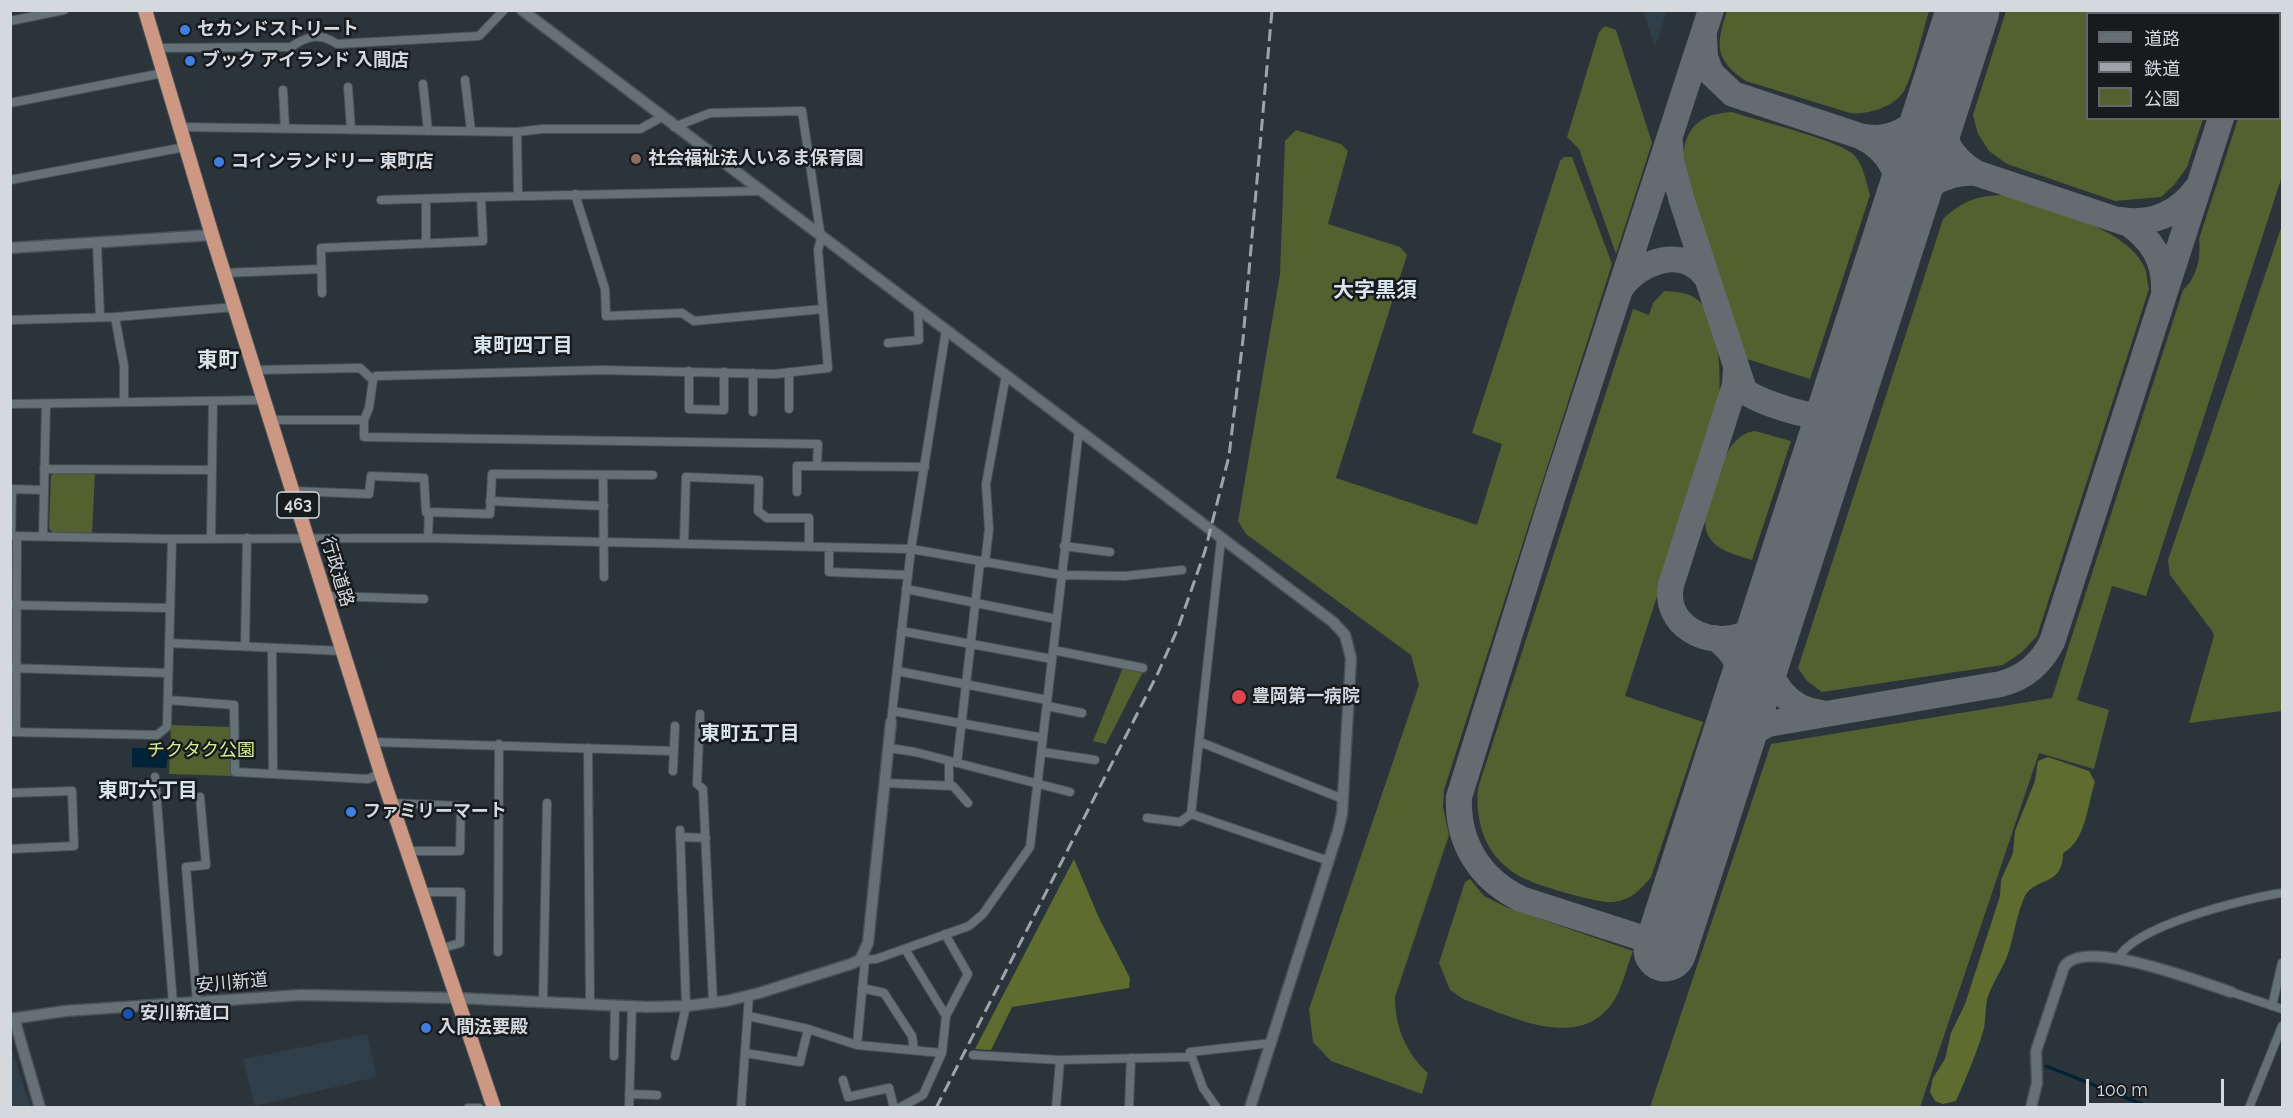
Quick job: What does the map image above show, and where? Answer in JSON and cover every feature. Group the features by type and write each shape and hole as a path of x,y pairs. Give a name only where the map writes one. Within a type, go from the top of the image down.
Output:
{"highway":[{"name":"行政道路","path":"145,10 212,235 381,773 494,1107"}],"street":[{"path":"10,21 64,10"},
{"path":"155,48 291,47 306,37 326,36 337,44 479,36 504,10"},
{"path":"522,10 821,238 1079,430 1221,540 1333,622 1345,635 1350,645 1343,799 1338,831 1250,1107"},
{"path":"10,103 163,73"},
{"path":"465,80 471,131"},
{"path":"423,84 428,131"},
{"path":"348,87 351,130"},
{"path":"283,90 285,129"},
{"path":"674,127 710,113 802,111 821,238 818,250 828,368 753,373 601,370 376,376 373,380 369,408 364,420 364,437 818,444 817,466"},
{"path":"179,127 516,132 542,129 640,129 662,117"},
{"path":"516,132 518,196"},
{"path":"10,180 185,147"},
{"path":"381,200 760,191"},
{"path":"575,194 605,289 606,316 682,313 694,321 823,309"},
{"path":"322,293 321,248 483,241 481,197"},
{"path":"426,199 426,243"},
{"path":"10,248 212,235"},
{"path":"97,244 100,317"},
{"path":"224,273 321,269"},
{"path":"10,320 115,317 235,307"},
{"path":"888,344 919,340 918,309"},
{"path":"115,317 124,366 124,402"},
{"path":"857,1045 862,960 868,943 906,589 946,330"},
{"path":"255,370 360,368 373,380"},
{"path":"690,371 689,409 724,410 724,372"},
{"path":"789,372 789,409"},
{"path":"753,373 753,412"},
{"path":"949,786 963,723 976,603 989,529 986,484 1006,375"},
{"path":"10,404 265,400"},
{"path":"212,537 213,401"},
{"path":"43,536 46,404"},
{"path":"272,420 364,420"},
{"path":"862,960 876,959 969,926 983,914 1030,847 1079,430"},
{"path":"797,492 797,466 925,467"},
{"path":"44,469 212,470"},
{"path":"429,513 490,514 492,474 653,475"},
{"path":"603,475 604,577"},
{"path":"293,491 369,494 371,476 424,478 426,512 429,513 428,538"},
{"path":"684,544 686,477 759,480 758,511 767,518 809,518 809,547"},
{"path":"44,490 11,489 14,605 13,732 157,735 167,727 172,539"},
{"path":"490,501 604,506"},
{"path":"13,536 172,539 212,537 428,538 911,549 1061,575 1125,576 1182,570"},
{"path":"245,646 247,537"},
{"path":"1147,818 1180,822 1191,814 1221,540"},
{"path":"1064,546 1110,552"},
{"path":"829,547 829,572 908,575"},
{"path":"906,589 1056,619"},
{"path":"326,596 424,599"},
{"path":"14,605 170,608"},
{"path":"901,631 972,644 1143,668"},
{"path":"169,643 343,651"},
{"path":"272,648 273,774"},
{"path":"13,668 168,673"},
{"path":"897,670 967,684 1082,713"},
{"path":"168,700 234,705 235,772 368,779 381,773"},
{"path":"700,714 697,784 704,789 713,1002"},
{"path":"892,716 963,723 1043,738"},
{"path":"673,771 675,726"},
{"path":"372,742 500,744 674,751"},
{"path":"1200,742 1343,799"},
{"path":"498,952 500,744"},
{"path":"588,748 590,1004"},
{"path":"889,748 1070,792"},
{"path":"1042,752 1095,760"},
{"path":"155,777 173,1004"},
{"path":"885,783 953,786 968,803"},
{"path":"10,793 72,791 74,846 10,849"},
{"path":"197,1003 186,867 206,865 200,796"},
{"path":"391,803 461,806 460,851 407,851"},
{"path":"543,1002 547,803"},
{"path":"1191,814 1329,861"},
{"path":"675,1056 686,1006 680,833 706,838"},
{"path":"421,892 461,892 460,943 440,949"},
{"path":"2118,958 2130,942 2162,926 2263,896 2283,893"},
{"path":"900,1107 923,1095 942,1053 946,1016 968,974 945,934"},
{"path":"905,949 946,1016"},
{"path":"2031,1107 2037,1083 2036,1051 2064,968 2071,958 2082,955 2118,958 2283,1009"},
{"name":"安川新道","path":"12,1018 65,1011 301,995 686,1006 749,995 862,960"},
{"path":"2272,1006 2283,963"},
{"path":"862,988 884,993 912,1036 914,1050"},
{"path":"741,1107 749,995"},
{"path":"614,1056 615,1005"},
{"path":"629,1107 632,1006"},
{"path":"748,1016 808,1029 857,1045 942,1053"},
{"path":"12,1018 40,1107"},
{"path":"2249,1107 2283,1026"},
{"path":"745,1053 800,1062 808,1029"},
{"path":"1216,1107 1203,1088 1190,1052 1272,1043"},
{"path":"973,1055 1060,1060 1190,1057"},
{"path":"1129,1107 1131,1058"},
{"path":"1056,1107 1060,1060"},
{"path":"843,1080 848,1097 889,1088 894,1107"},
{"path":"629,1094 657,1095"},
{"path":"468,1107 478,1107"}],"shaded area":[{"path":"1643,11 1667,11 1655,47"},
{"path":"367,1034 377,1077 255,1106 243,1059"},
{"path":"10,1043 24,1087 31,1107 11,1107"}],"green space":[{"path":"1727,10 1929,11 1914,64 1900,97 1880,109 1850,113 1746,81 1736,73 1728,66 1720,50 1721,33"},
{"path":"2006,11 2238,11 2086,12 2086,120 2203,120 2187,167 2174,185 2161,197 2115,201 2007,164 1989,151 1978,134 1973,115"},
{"path":"2282,11 2282,176 2146,596 2112,586 2077,700 2109,710 2094,769 2039,753 1920,1107 1650,1107 1771,744 2052,698 2183,290 2192,280 2197,267 2199,239 2238,120 2281,120 2281,12 2272,12"},
{"path":"1605,26 1616,30 1652,143 1616,254 1579,149 1567,137 1599,32"},
{"path":"1732,112 1817,138 1847,150 1858,160 1866,180 1870,195 1810,379 1747,359 1682,165 1683,152 1689,133 1695,126 1710,116"},
{"path":"1296,130 1341,144 1348,151 1328,224 1400,247 1407,255 1336,478 1477,525 1502,444 1472,433 1560,161 1564,157 1572,157 1612,264 1444,790 1443,807 1449,835 1395,997 1397,1019 1403,1039 1414,1057 1428,1073 1422,1094 1331,1061 1313,1042 1309,1009 1419,685 1411,655 1246,534 1238,521 1280,274 1285,141"},
{"path":"2004,195 2082,220 2119,240 2134,252 2144,266 2149,289 2037,636 2022,652 2003,665 1822,692 1807,681 1798,668 1943,219 1957,207 1971,200"},
{"path":"2282,225 2282,711 2189,723 2214,636 2170,575 2168,560"},
{"path":"1664,291 1691,296 1706,309 1718,349 1719,403 1625,696 1703,722 1651,877 1630,897 1620,901 1606,902 1540,885 1521,877 1505,866 1496,857 1483,833 1478,806 1478,788 1633,309 1649,315 1653,303"},
{"path":"1755,431 1791,441 1752,560 1728,552 1715,544 1706,531 1705,522 1716,482 1727,454 1743,435"},
{"path":"54,472 95,473 92,533 53,532 49,529 51,476"},
{"path":"1124,665 1145,668 1106,744 1093,741"},
{"name":"チクタク公園","path":"171,725 232,727 231,776 169,774"},
{"path":"2048,757 2089,771 2095,782 2085,822 2077,840 2063,853 2062,864 2058,872 2034,887 2024,898 2007,957 1988,996 1984,1028 1971,1065 1956,1101 1943,1104 1935,1101 1930,1092 1933,1078 1945,1059 1951,1033 1965,1004 2000,896 2001,880 2013,853 2015,831 2035,781 2038,761"},
{"path":"1074,859 1099,918 1130,978 1129,988 1012,1007 991,1050 975,1049"},
{"path":"1470,879 1484,896 1506,907 1633,951 1618,994 1601,1016 1583,1025 1564,1028 1543,1026 1501,1014 1463,999 1450,990 1439,963 1465,882"}],"water":[{"path":"132,748 169,748 166,768 132,767"}],"waterway":[{"path":"2046,1066 2152,1108"}],"taxiway":[{"path":"1667,946 1521,899 1506,891 1483,870 1474,858 1462,830 1459,797 1555,489 1711,10"},
{"path":"1704,37 1705,57 1711,73 1733,94 1860,136 1880,150 1888,158 1898,178 1903,214"},
{"path":"1941,95 1940,119 1945,140 1957,158 1966,166 1976,173 2129,224 2144,237 2155,252 2162,269 2164,289"},
{"path":"1860,136 1885,137 1906,129 1925,114 1941,95"},
{"path":"1728,756 1745,737 1768,724 2001,684 2024,674 2043,657 2052,642 2220,120"},
{"path":"1670,143 1671,161 1682,201 1744,390 1767,403 1810,415 1827,413 1842,402"},
{"path":"1903,214 1916,196 1934,183 1954,175 1976,173"},
{"path":"2121,220 2143,221 2164,216 2182,205 2197,188"},
{"path":"1621,288 1639,270 1663,260 1675,259 1687,262 1697,267 1706,277"},
{"path":"1736,369 1735,385 1671,585 1670,599 1674,612 1681,622 1703,636 1716,639 1730,639 1743,635 1762,622 1777,604"},
{"path":"1806,414 1822,427 1827,448"},
{"path":"1715,638 1734,656 1744,680 1747,697"},
{"path":"1763,647 1774,681 1788,699 1798,706 1821,713"}],"runway":[{"path":"1665,950 1968,10"}],"railway":[{"path":"936,1108 1158,673 1178,628 1205,551 1229,456 1243,339 1272,10"}],"place":[{"name":"セカンドストリート","path":"185,30"},
{"name":"ブック アイランド 入間店","path":"190,61"},
{"name":"社会福祉法人いるま保育園","path":"636,159"},
{"name":"コインランドリー 東町店","path":"219,162"},
{"name":"豊岡第一病院","path":"1239,697"},
{"name":"ファミリーマート","path":"351,812"},
{"name":"安川新道口","path":"128,1014"},
{"name":"入間法要殿","path":"426,1028"}],"district":[{"name":"大字黒須","path":"1375,291"},
{"name":"東町四丁目","path":"523,346"},
{"name":"東町","path":"218,361"},
{"name":"東町五丁目","path":"750,734"},
{"name":"東町六丁目","path":"148,791"}]}
